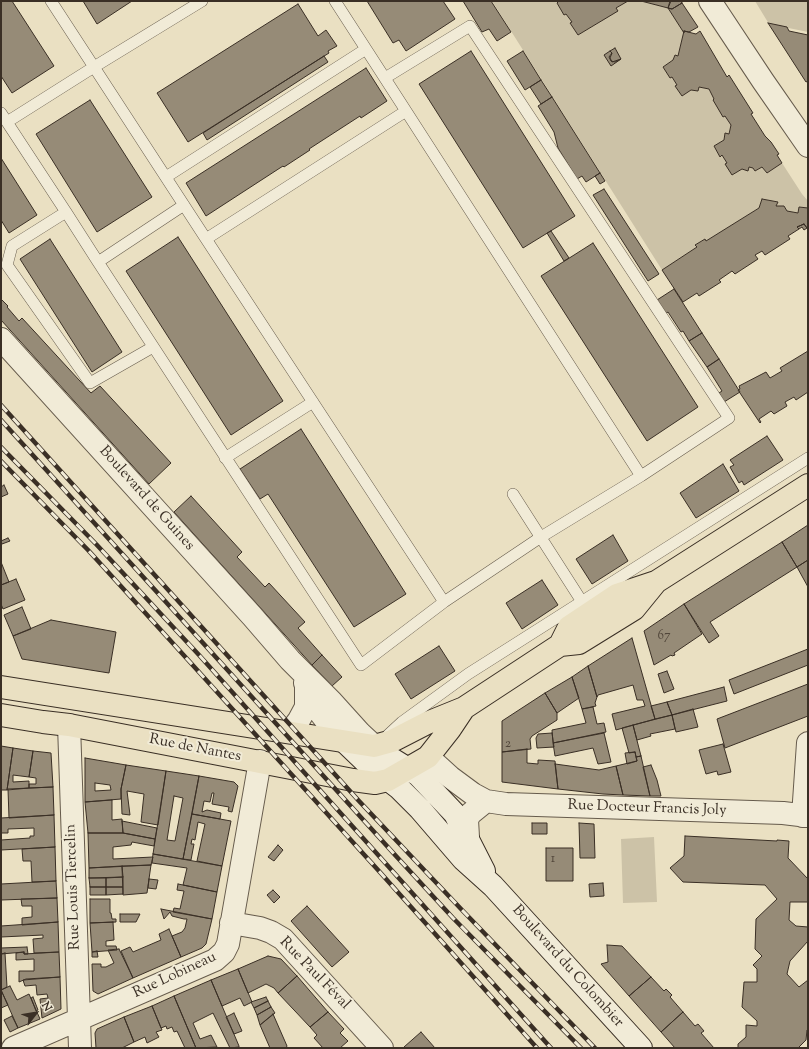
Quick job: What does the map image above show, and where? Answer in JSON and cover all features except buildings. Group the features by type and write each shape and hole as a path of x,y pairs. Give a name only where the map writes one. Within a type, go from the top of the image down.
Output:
{"main road":[{"path":"560,645 569,627 586,607 656,582 808,485"},
{"path":"374,746 392,741 427,722 464,708 560,645 579,643 634,609 656,582"},
{"name":"Rue de Nantes","path":"1,687 374,746"},
{"path":"388,780 408,770 428,756 450,729 464,708"},
{"name":"Rue de Nantes","path":"3,713 365,782 388,780"}],"street":[{"path":"710,1 808,146"},
{"name":"Boulevard de Guines","path":"1,339 247,610 290,660 332,702 360,733 374,746 408,770"},
{"name":"Boulevard de Guines","path":"290,660 306,685 321,714 344,741 369,765 388,780"},
{"path":"290,732 306,707 306,685"},
{"name":"Rue Louis Tiercelin","path":"69,725 80,1048"},
{"path":"806,816 808,743"},
{"name":"Rue Docteur Francis Joly","path":"428,756 439,768 461,786 486,801 506,804 783,813 806,816"},
{"name":"Rue Lobineau","path":"13,1048 215,960 224,952 228,944 260,761"},
{"name":"Boulevard du Colombier","path":"408,770 418,775 455,814 492,886"},
{"name":"Boulevard du Colombier","path":"388,780 410,799 463,859 492,886 641,1048"},
{"path":"468,837 467,820 470,814 486,801"},
{"name":"Rue Paul Féval","path":"231,923 260,928 283,939 376,1046"}],"lane":[{"path":"51,1 444,602"},
{"path":"202,1 94,67 4,117 360,665 444,602 541,537 641,476 729,418 470,26 385,78"},
{"path":"335,1 641,476"},
{"path":"166,176 366,49"},
{"path":"206,238 406,111"},
{"path":"98,262 184,205"},
{"path":"66,212 12,246 6,265 90,383 153,347"},
{"path":"225,458 313,402"},
{"path":"374,746 402,722 468,674 586,607 808,458"},
{"path":"513,494 586,607"}],"shaded area":[{"path":"492,1 559,1 557,3 564,14 566,14 572,22 570,24 578,35 597,24 616,8 628,1 641,1 668,8 684,33 678,56 675,55 673,60 663,67 670,78 672,77 677,85 675,86 682,96 691,90 698,91 699,87 709,89 731,125 729,134 725,133 724,140 714,146 720,157 722,155 727,163 732,175 742,169 748,170 749,167 756,171 762,167 767,173 782,163 808,201 808,208 799,207 798,213 787,211 784,206 776,206 778,202 762,199 759,208 706,241 705,239 696,244 697,247 662,270"},
{"path":"755,1 808,1 808,32 769,24"},
{"path":"654,837 657,902 623,903 621,839"}],"railway":[{"path":"1,405 359,801 595,1048"},
{"path":"1,420 453,918 581,1048"},
{"path":"1,447 96,544 199,655 551,1048"},
{"path":"1,461 88,550 537,1048"}]}
